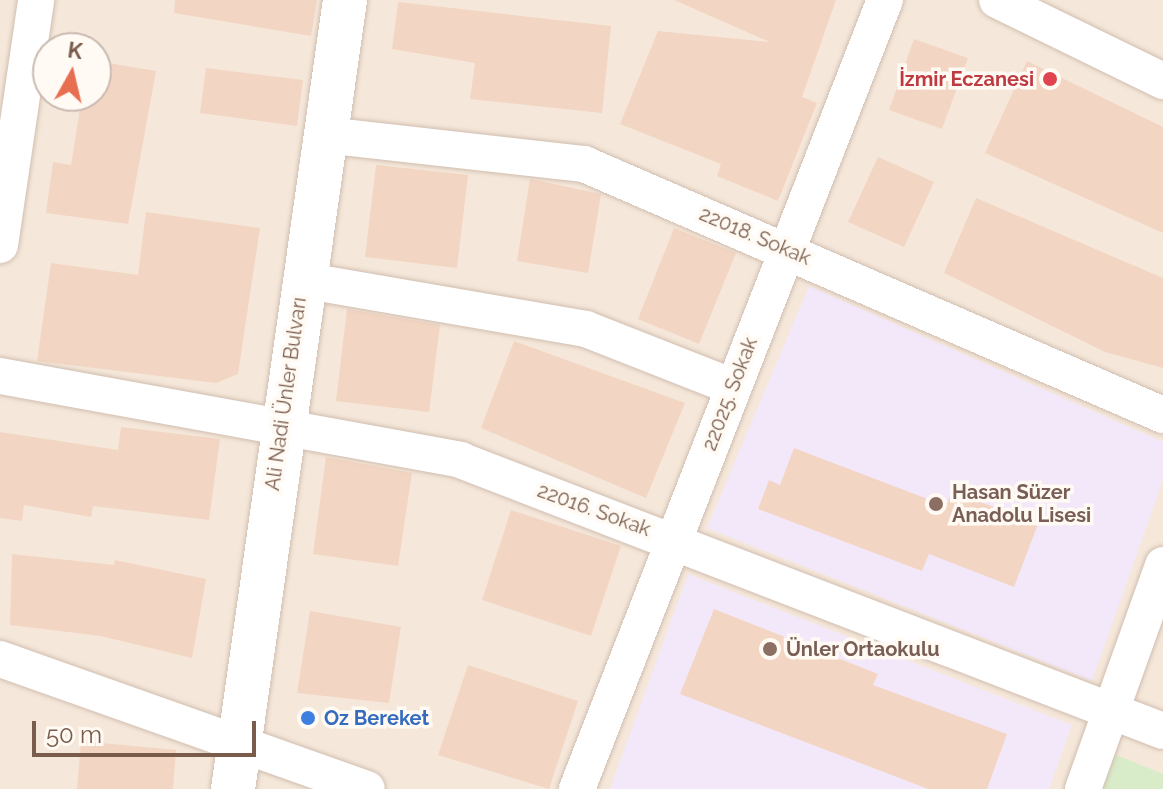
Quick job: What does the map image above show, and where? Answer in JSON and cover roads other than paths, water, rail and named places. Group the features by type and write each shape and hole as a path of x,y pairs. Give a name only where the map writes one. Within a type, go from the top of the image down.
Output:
{"street":[{"path":"0,245 16,33 36,0"},
{"name":"Ali Nadi Ünler Bulvarı","path":"236,769 302,280 345,0"},
{"name":"22025. Sokak","path":"577,789 885,0"},
{"path":"997,0 1163,81"},
{"name":"22018. Sokak","path":"325,135 584,164 787,249 1163,415"},
{"path":"302,280 586,329 733,387"},
{"name":"22016. Sokak","path":"0,376 281,432 460,460 1163,731"},
{"path":"1083,789 1163,565"},
{"path":"0,659 236,769 367,789"}],"place":[{"name":"İzmir Eczanesi","path":"1050,79"},
{"name":"Hasan Süzer Anadolu Lisesi","path":"936,504"},
{"name":"Ünler Ortaokulu","path":"770,649"},
{"name":"Oz Bereket","path":"308,718"}]}
